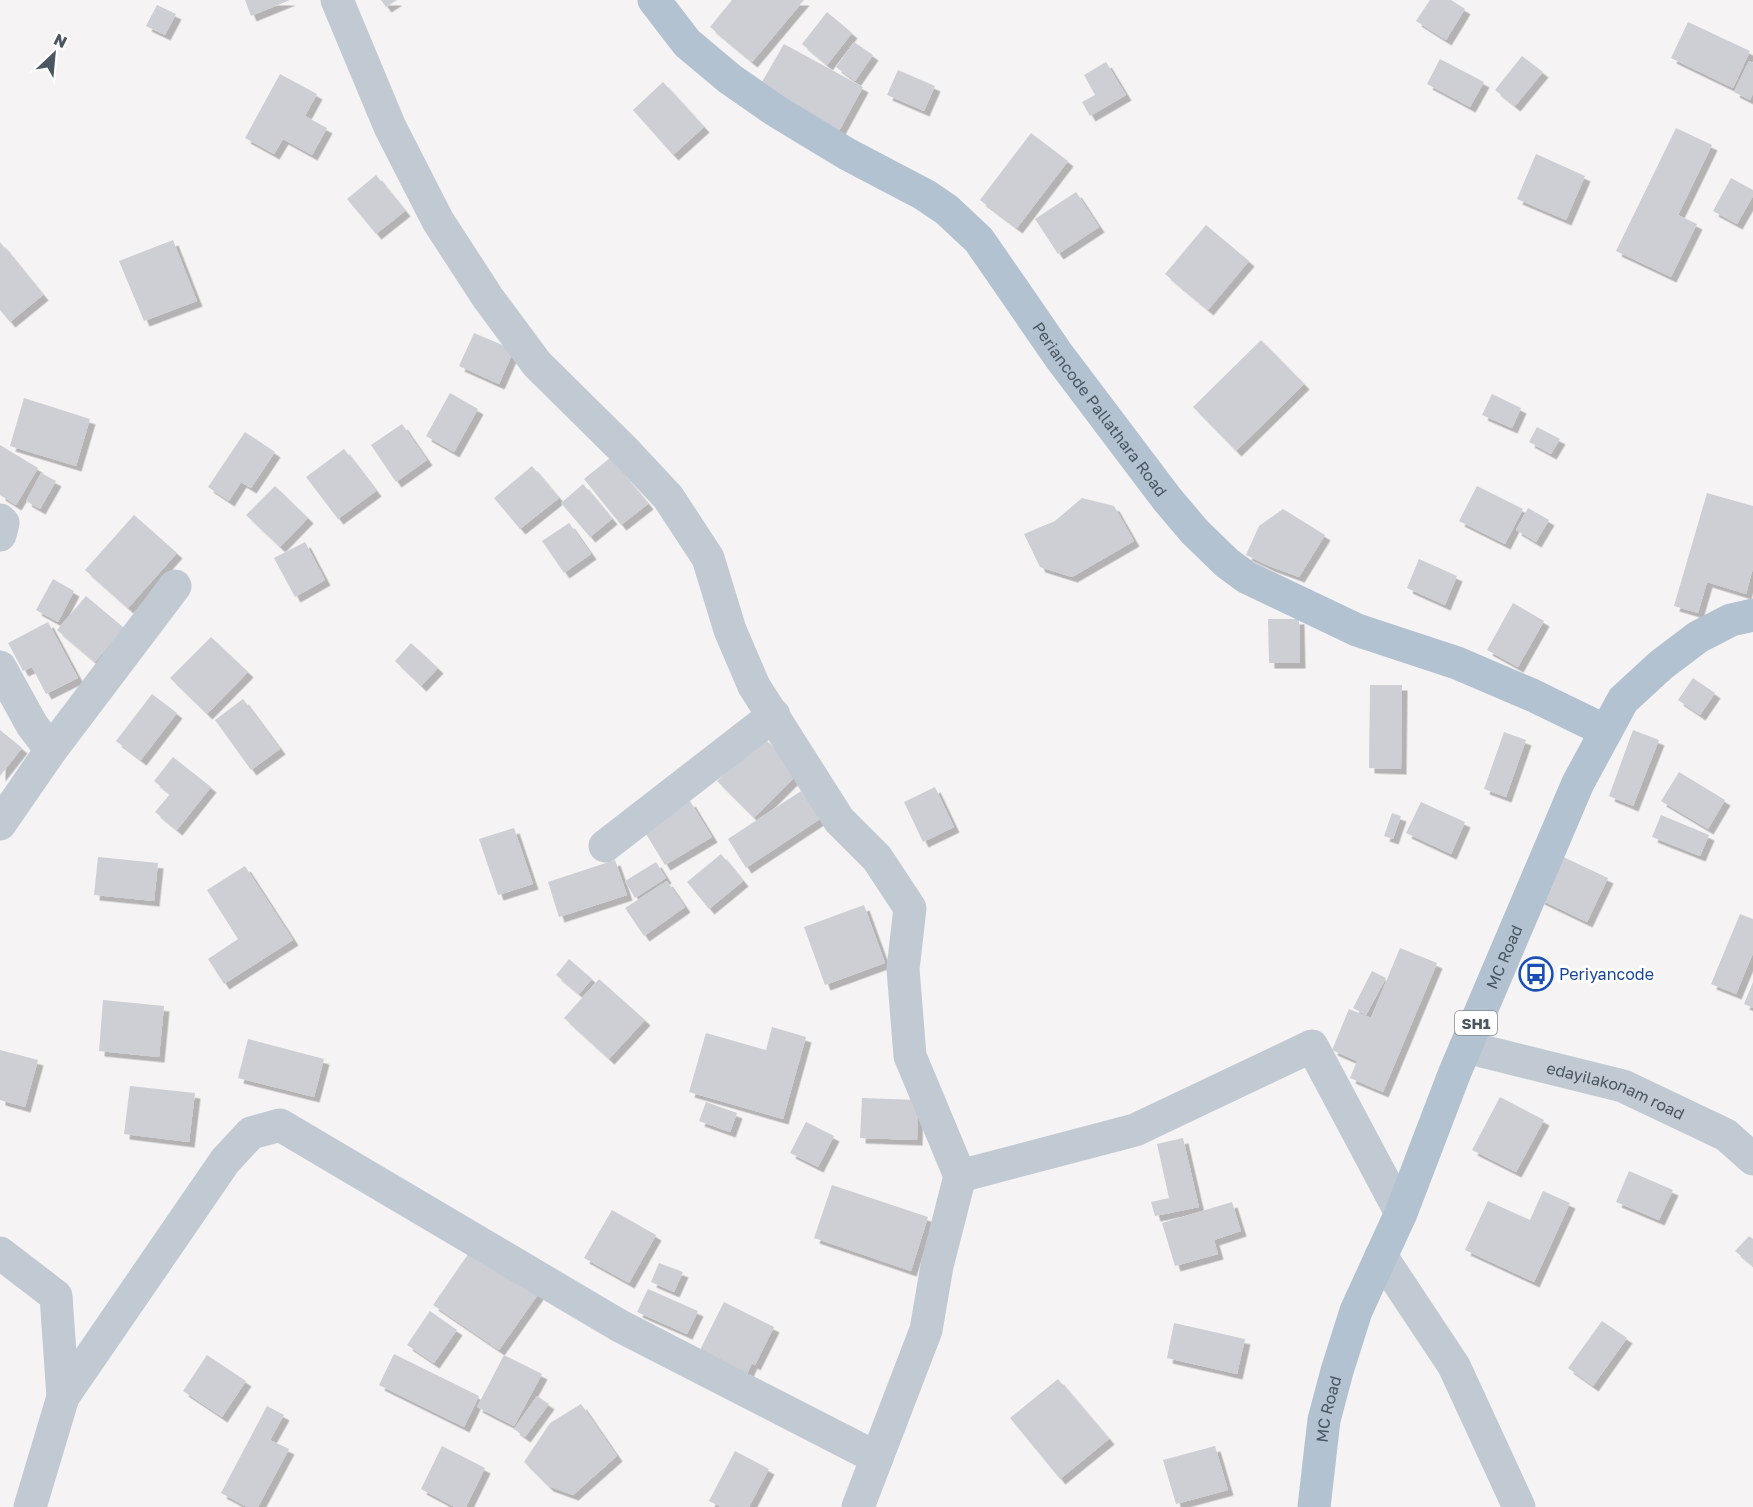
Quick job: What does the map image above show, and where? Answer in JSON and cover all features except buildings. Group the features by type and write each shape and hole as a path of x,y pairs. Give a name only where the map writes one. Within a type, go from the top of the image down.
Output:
{"main road":[{"name":"Periancode Pallathara Road","path":"654,0 687,43 730,79 806,129 933,200 979,240 1059,356 1167,500 1227,563 1246,577 1357,630 1457,663 1532,695 1606,731"},
{"name":"MC Road","path":"1314,1507 1324,1420 1336,1371 1356,1311 1401,1213 1466,1047 1578,783 1623,700 1660,665 1698,637 1731,620 1753,615"}],"street":[{"path":"337,0 390,127 438,221 489,298 537,364 668,497 708,558 734,640 754,686 839,820 877,858 910,908 903,969 910,1056 960,1176 937,1266 926,1330 858,1507"},
{"path":"0,520 3,523 0,535"},
{"path":"0,824 51,750 175,586"},
{"path":"0,667 32,724 51,750"},
{"path":"605,846 774,715"},
{"path":"960,1176 1136,1130 1312,1046 1401,1213"},
{"name":"edayilakonam road","path":"1466,1047 1623,1086 1726,1135 1753,1159"},
{"path":"30,1507 63,1397 225,1161 251,1133 280,1125 620,1326 877,1458"},
{"path":"0,1253 56,1296 63,1397"},
{"path":"1381,1257 1454,1366 1519,1507"}],"place":[{"name":"Periyancode","path":"1536,974"}]}
